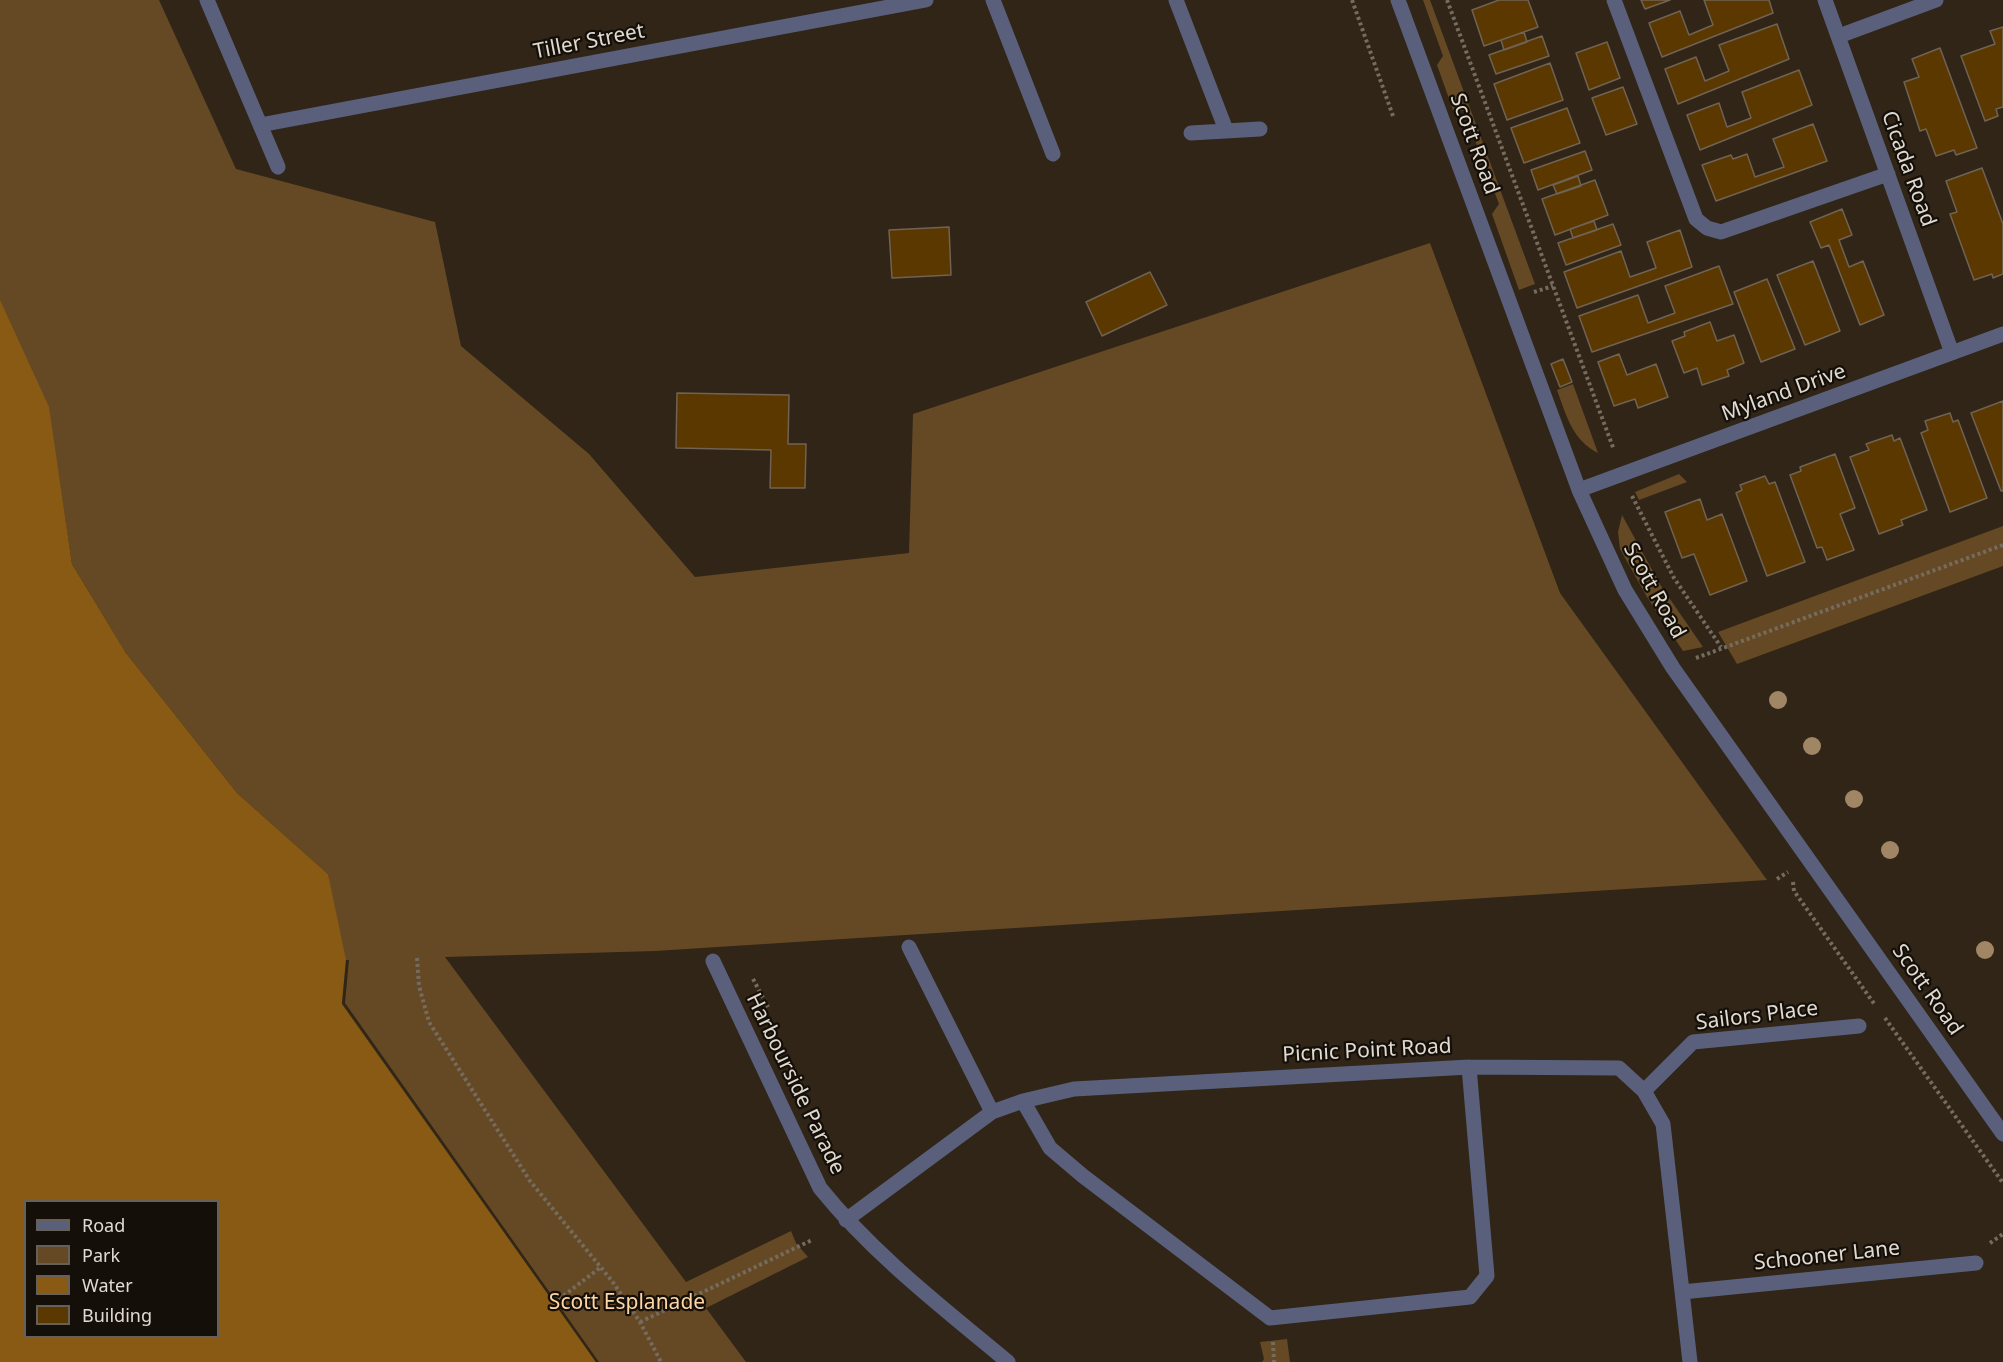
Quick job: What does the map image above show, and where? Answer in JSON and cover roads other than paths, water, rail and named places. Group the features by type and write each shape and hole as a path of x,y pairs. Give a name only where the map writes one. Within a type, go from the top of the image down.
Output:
{"street":[{"path":"207,0 278,167"},
{"name":"Tiller Street","path":"260,125 926,0"},
{"path":"993,0 1053,154"},
{"path":"1176,0 1226,130"},
{"name":"Scott Road","path":"1398,0 1579,490 1625,590 1672,668 2003,1134"},
{"path":"1614,0 1696,219 1707,228 1721,232 1888,174"},
{"name":"Cicada Road","path":"1825,0 1952,353"},
{"path":"1839,36 1936,0"},
{"path":"1191,133 1260,129"},
{"name":"Myland Drive","path":"1579,490 2003,334"},
{"path":"909,947 992,1112"},
{"name":"Harbourside Parade","path":"713,962 820,1188 846,1220 890,1264 1008,1362"},
{"name":"Sailors Place","path":"1644,1091 1693,1042 1859,1026"},
{"path":"1023,1101 1050,1148 1074,1169 1270,1318 1470,1297 1487,1276 1469,1067"},
{"name":"Picnic Point Road","path":"846,1220 992,1112 1023,1101 1074,1089 1469,1067 1619,1068 1644,1091 1662,1124 1689,1362"},
{"name":"Schooner Lane","path":"1682,1292 1976,1263"}],"water":[{"path":"0,300 49,407 72,564 126,653 237,793 328,874 346,960 342,1004 596,1362 0,1362"}],"park label":[{"name":"Scott Esplanade","path":"627,1303"}]}
